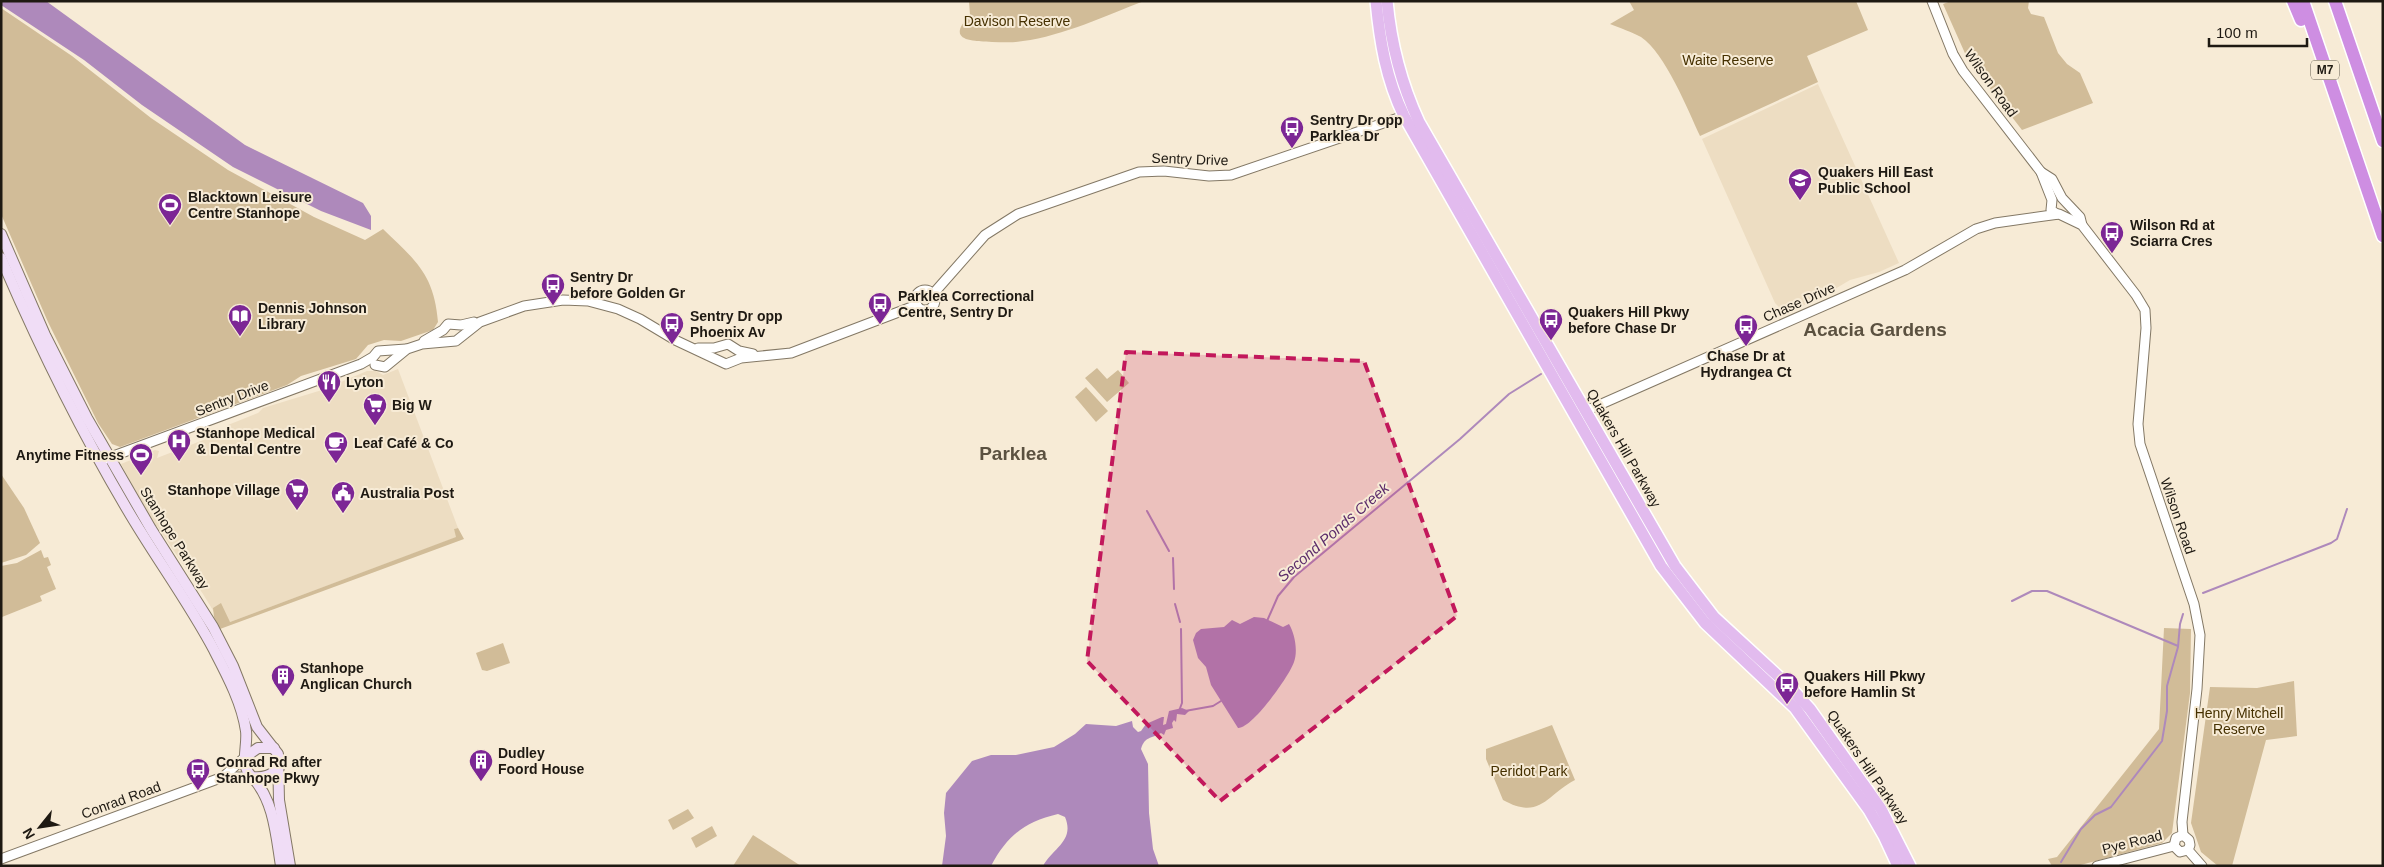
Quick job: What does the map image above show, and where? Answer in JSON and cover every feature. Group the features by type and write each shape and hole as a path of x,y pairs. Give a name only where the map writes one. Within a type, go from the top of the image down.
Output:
{"highway":[{"path":"2293,1 2348,138"},
{"name":"M7","path":"2303,1 2348,138 2383,236"},
{"name":"M7","path":"2335,1 2383,141"},
{"name":"M7","path":"2341,19 2343,1"}],"main road":[{"name":"Quakers Hill Parkway","path":"1376,1 1384,63 1393,93 1409,114 1581,413 1687,585 1714,617 1790,687 1810,710 1882,810 1910,866"},
{"name":"Quakers Hill Parkway","path":"1387,1 1394,53 1409,114"},
{"name":"Stanhope Parkway","path":"1,234 132,518 185,599 220,661 243,717 247,738 245,757"},
{"name":"Stanhope Parkway","path":"1,258 50,366 106,462 213,628 233,666 257,727 274,748"},
{"name":"Quakers Hill Parkway","path":"1581,413 1671,582 1705,624 1795,708 1869,810 1898,866"},
{"path":"281,866 269,804 263,790 246,769 245,757 258,748 274,748 279,757 279,800 290,866"},
{"path":"253,778 270,775 279,767"}],"street":[{"name":"Wilson Road","path":"1932,1 1960,67 2041,172 2052,180 2064,201 2080,217 2082,225 2136,295 2145,310 2146,328 2138,424 2140,444 2199,626 2200,659 2182,822 2183,835"},
{"name":"Sentry Drive","path":"933,294 985,234 1010,218 1031,209 1139,172 1164,171 1209,176 1231,175 1409,114"},
{"name":"Wilson Road","path":"2041,172 2051,202 2052,212 2082,225"},
{"path":"2051,202 2064,201 2066,210 2058,214"},
{"name":"Chase Drive","path":"2033,216 2051,202"},
{"name":"Chase Drive","path":"1581,413 1905,270 1976,229 2033,216 2045,217 2058,214"},
{"path":"926,290 933,294 934,304 930,309 922,309 916,305 915,299 919,292 926,290"},
{"path":"422,344 448,324 457,325 480,322 539,302 563,300 588,302 629,313 726,364 741,358 764,357 797,351 916,305"},
{"path":"407,349 382,367 374,361 378,351 407,349 422,344 456,341 480,322"},
{"path":"457,325 460,330 460,337"},
{"path":"442,330 443,336 450,342"},
{"path":"693,348 720,348 728,344 736,349 764,357"},
{"path":"720,348 717,353 720,361"},
{"path":"732,362 736,358 736,349"},
{"path":"386,351 390,355 390,360"},
{"name":"Sentry Drive","path":"106,462 374,361"},
{"name":"Conrad Road","path":"1,859 223,777 245,757"},
{"name":"Conrad Road","path":"223,777 253,778"},
{"path":"2183,835 2190,840 2188,850 2180,852 2174,846 2176,838 2183,835"},
{"name":"Pye Road","path":"2097,866 2174,846"},
{"path":"2188,850 2202,866"}],"highlighted area":[{"path":"1126,352 1364,361 1457,616 1220,801 1087,661"}],"shaded area":[{"path":"1,1 46,1 245,145 363,203 371,216 371,230 321,211 233,167 142,105 84,60 1,5"},
{"name":"Quakers Hill East Public School","path":"1818,84 1899,263 1879,272 1850,280 1813,302 1787,311 1782,310 1775,303 1702,139"},
{"name":"Stanhope Village","path":"398,369 458,528 454,529 457,537 230,622 214,617 214,612 203,594 157,526 153,525 121,464 155,450 159,451 157,458 224,432 228,425 258,413 263,408 322,390 367,371 376,371 383,375"},
{"path":"1254,617 1264,618 1283,627 1289,624 1293,633 1296,653 1291,669 1270,700 1252,720 1238,728 1211,685 1206,667 1198,658 1193,640 1196,633 1201,629 1224,627 1232,620 1240,624"},
{"path":"1182,708 1189,711 1185,715 1177,714 1176,722 1174,720 1172,723 1173,728 1166,730 1164,735 1161,733 1146,740 1141,749 1148,764 1149,813 1153,849 1159,866 1043,866 1062,844 1067,832 1065,817 1058,814 1035,821 1010,838 991,866 942,866 946,836 944,813 946,793 972,761 991,755 1016,755 1054,747 1075,734 1086,724 1116,726 1132,721 1133,727 1138,732 1146,724 1162,717 1164,717 1163,725 1166,724 1169,711"}],"green space":[{"name":"Davison Reserve","path":"969,1 1144,1 1054,35 1008,42 969,40 960,35 963,24 970,15"},
{"name":"Waite Reserve","path":"1629,1 1856,1 1868,30 1807,56 1818,82 1700,136 1675,83 1659,56 1641,37 1610,24 1634,10"},
{"path":"1951,1 2029,1 2028,8 2031,14 2044,17 2058,53 2067,64 2080,73 2093,103 2022,130 1968,60 1943,4"},
{"name":"Blacktown Leisure Centre Stanhope","path":"1,8 72,56 151,118 228,170 314,217 365,240 383,229 414,260 428,280 436,306 438,322 433,330 401,341 384,340 368,345 356,359 301,376 287,385 120,447 112,444 98,423 48,322 1,214"},
{"path":"1097,368 1107,379 1118,370 1129,383 1107,402 1085,378"},
{"path":"1086,387 1108,411 1096,422 1075,397"},
{"path":"1,474 24,508 40,543 26,555 1,563"},
{"path":"458,528 464,539 220,629 214,617 213,608 221,603 230,622 456,537 454,529"},
{"path":"41,550 44,558 48,557 51,565 47,567 56,589 40,596 42,601 2,617 1,566 17,563"},
{"path":"2164,628 2191,629 2190,693 2172,833 2162,843 2077,866 2052,866 2048,859 2057,857 2159,729"},
{"path":"503,643 510,663 487,671 482,670 476,653"},
{"name":"Henry Mitchell Reserve","path":"2294,681 2297,736 2266,740 2232,866 2218,866 2201,852 2191,823 2210,687 2257,688"},
{"name":"Peridot Park","path":"1552,725 1575,780 1535,807 1516,806 1503,800 1486,759 1486,749"},
{"path":"688,809 694,818 673,830 668,820"},
{"path":"712,826 717,836 696,848 691,838"},
{"path":"753,835 801,866 733,866"}],"waterway":[{"name":"Second Ponds Creek","path":"1267,621 1278,596 1294,577 1460,439 1509,394 1541,374"},
{"path":"2203,593 2331,543 2337,539 2347,509"},
{"path":"1147,511 1169,551"},
{"path":"1173,558 1174,589"},
{"path":"2012,601 2032,591 2047,591 2178,646"},
{"path":"1175,604 1180,622"},
{"path":"2061,862 2081,829 2095,815 2111,807 2162,741 2167,711 2167,686 2178,647 2183,614"},
{"path":"1179,711 1182,703 1181,629"},
{"name":"Second Ponds Creek","path":"1185,711 1213,706 1221,701"}],"place":[{"name":"Sentry Dr opp Parklea Dr","path":"1292,149"},
{"name":"Quakers Hill East Public School","path":"1800,201"},
{"name":"Blacktown Leisure Centre Stanhope","path":"170,226"},
{"name":"Wilson Rd at Sciarra Cres","path":"2112,254"},
{"name":"Sentry Dr before Golden Gr","path":"553,306"},
{"name":"Parklea Correctional Centre, Sentry Dr","path":"880,325"},
{"name":"Dennis Johnson Library","path":"240,337"},
{"name":"Quakers Hill Pkwy before Chase Dr","path":"1551,341"},
{"name":"Sentry Dr opp Phoenix Av","path":"672,345"},
{"name":"Chase Dr at Hydrangea Ct","path":"1746,347"},
{"name":"Lyton","path":"329,403"},
{"name":"Big W","path":"375,426"},
{"name":"Stanhope Medical & Dental Centre","path":"179,462"},
{"name":"Leaf Café & Co","path":"336,464"},
{"name":"Anytime Fitness","path":"141,476"},
{"name":"Stanhope Village","path":"297,511"},
{"name":"Australia Post","path":"343,514"},
{"name":"Stanhope Anglican Church","path":"283,697"},
{"name":"Quakers Hill Pkwy before Hamlin St","path":"1787,705"},
{"name":"Dudley Foord House","path":"481,782"},
{"name":"Conrad Rd after Stanhope Pkwy","path":"198,791"}],"district":[{"name":"Acacia Gardens","path":"1875,329"},
{"name":"Parklea","path":"1013,453"}]}
